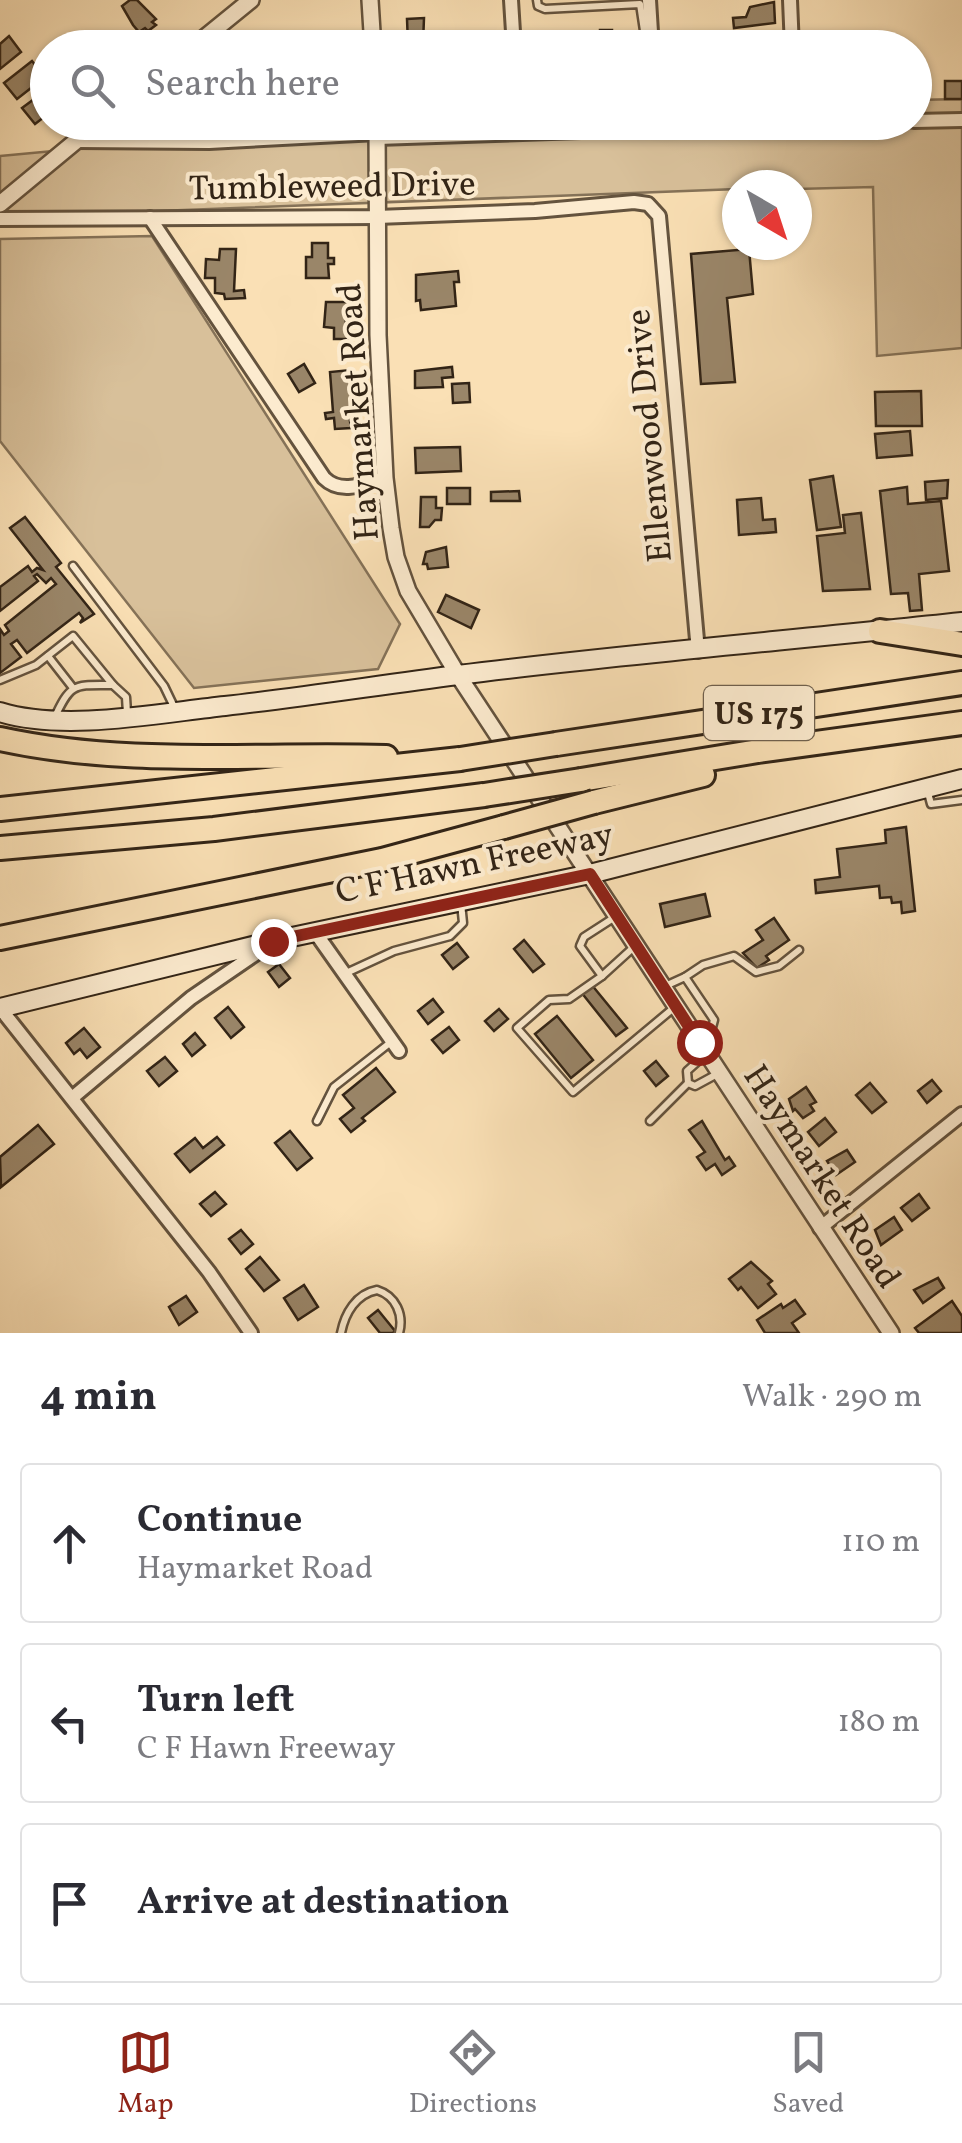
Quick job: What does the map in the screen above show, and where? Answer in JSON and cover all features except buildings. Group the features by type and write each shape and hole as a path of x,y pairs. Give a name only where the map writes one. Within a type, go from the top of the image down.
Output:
{"highway":[{"path":"880,631 962,644"},
{"name":"US 175","path":"0,806 460,759 962,683"},
{"name":"C F Hawn Freeway","path":"0,848 214,829 484,796 962,724"},
{"path":"0,739 120,757 320,754 460,759"},
{"path":"0,938 382,860 836,742"},
{"path":"0,863 214,829"}],"main road":[{"path":"0,712 20,718 54,720 176,712 341,694 458,675 962,622"},
{"name":"C F Hawn Freeway","path":"0,1008 273,941 590,874 962,779"}],"street":[{"path":"214,30 250,0"},
{"path":"370,0 372,30"},
{"path":"511,0 513,30"},
{"path":"650,0 651,30"},
{"path":"790,0 791,30"},
{"path":"932,121 962,120"},
{"path":"0,204 76,141 240,140"},
{"name":"Haymarket Road","path":"377,140 378,335 385,478 396,557 408,591 458,675 891,1333"},
{"name":"Tumbleweed Drive","path":"0,219 377,217 634,202 648,204 659,216"},
{"name":"Ellenwood Drive","path":"659,216 698,651"},
{"path":"150,218 324,478 343,489 385,478"},
{"path":"315,932 395,1046"},
{"path":"72,1098 191,998 273,941"},
{"path":"0,1008 209,1272 251,1333"},
{"path":"820,1228 962,1114"}],"lane":[{"path":"538,0 538,6 545,9 614,2 641,6 643,30"},
{"path":"73,566 164,686 176,712"},
{"path":"0,680 36,665 73,636 126,697 127,716"},
{"path":"48,656 73,688"},
{"path":"54,720 67,691 113,684"},
{"path":"927,788 931,804 962,800"},
{"path":"344,974 394,951 457,932 463,923 460,902"},
{"path":"602,976 580,946 584,937 617,915"},
{"path":"636,945 602,976 569,999 549,1000 517,1028 573,1092 676,1006"},
{"path":"663,987 703,965 734,956 756,972 778,966 799,950"},
{"path":"650,1122 688,1082 688,1071 714,1020 684,977"},
{"path":"317,1121 334,1087 395,1046"},
{"path":"688,1082 695,1086 719,1072"},
{"path":"342,1333 346,1316 357,1300 366,1292 377,1290 391,1297 398,1308 402,1320 399,1333"}],"shaded area":[{"path":"962,99 962,348 877,356 873,187 812,189 812,170 722,170 722,190 0,217 0,156 171,140 932,140 932,100"},
{"path":"152,236 400,624 378,669 194,688 0,441 0,239"}],"route":[{"path":"273,941 590,874 699,1042"}]}
